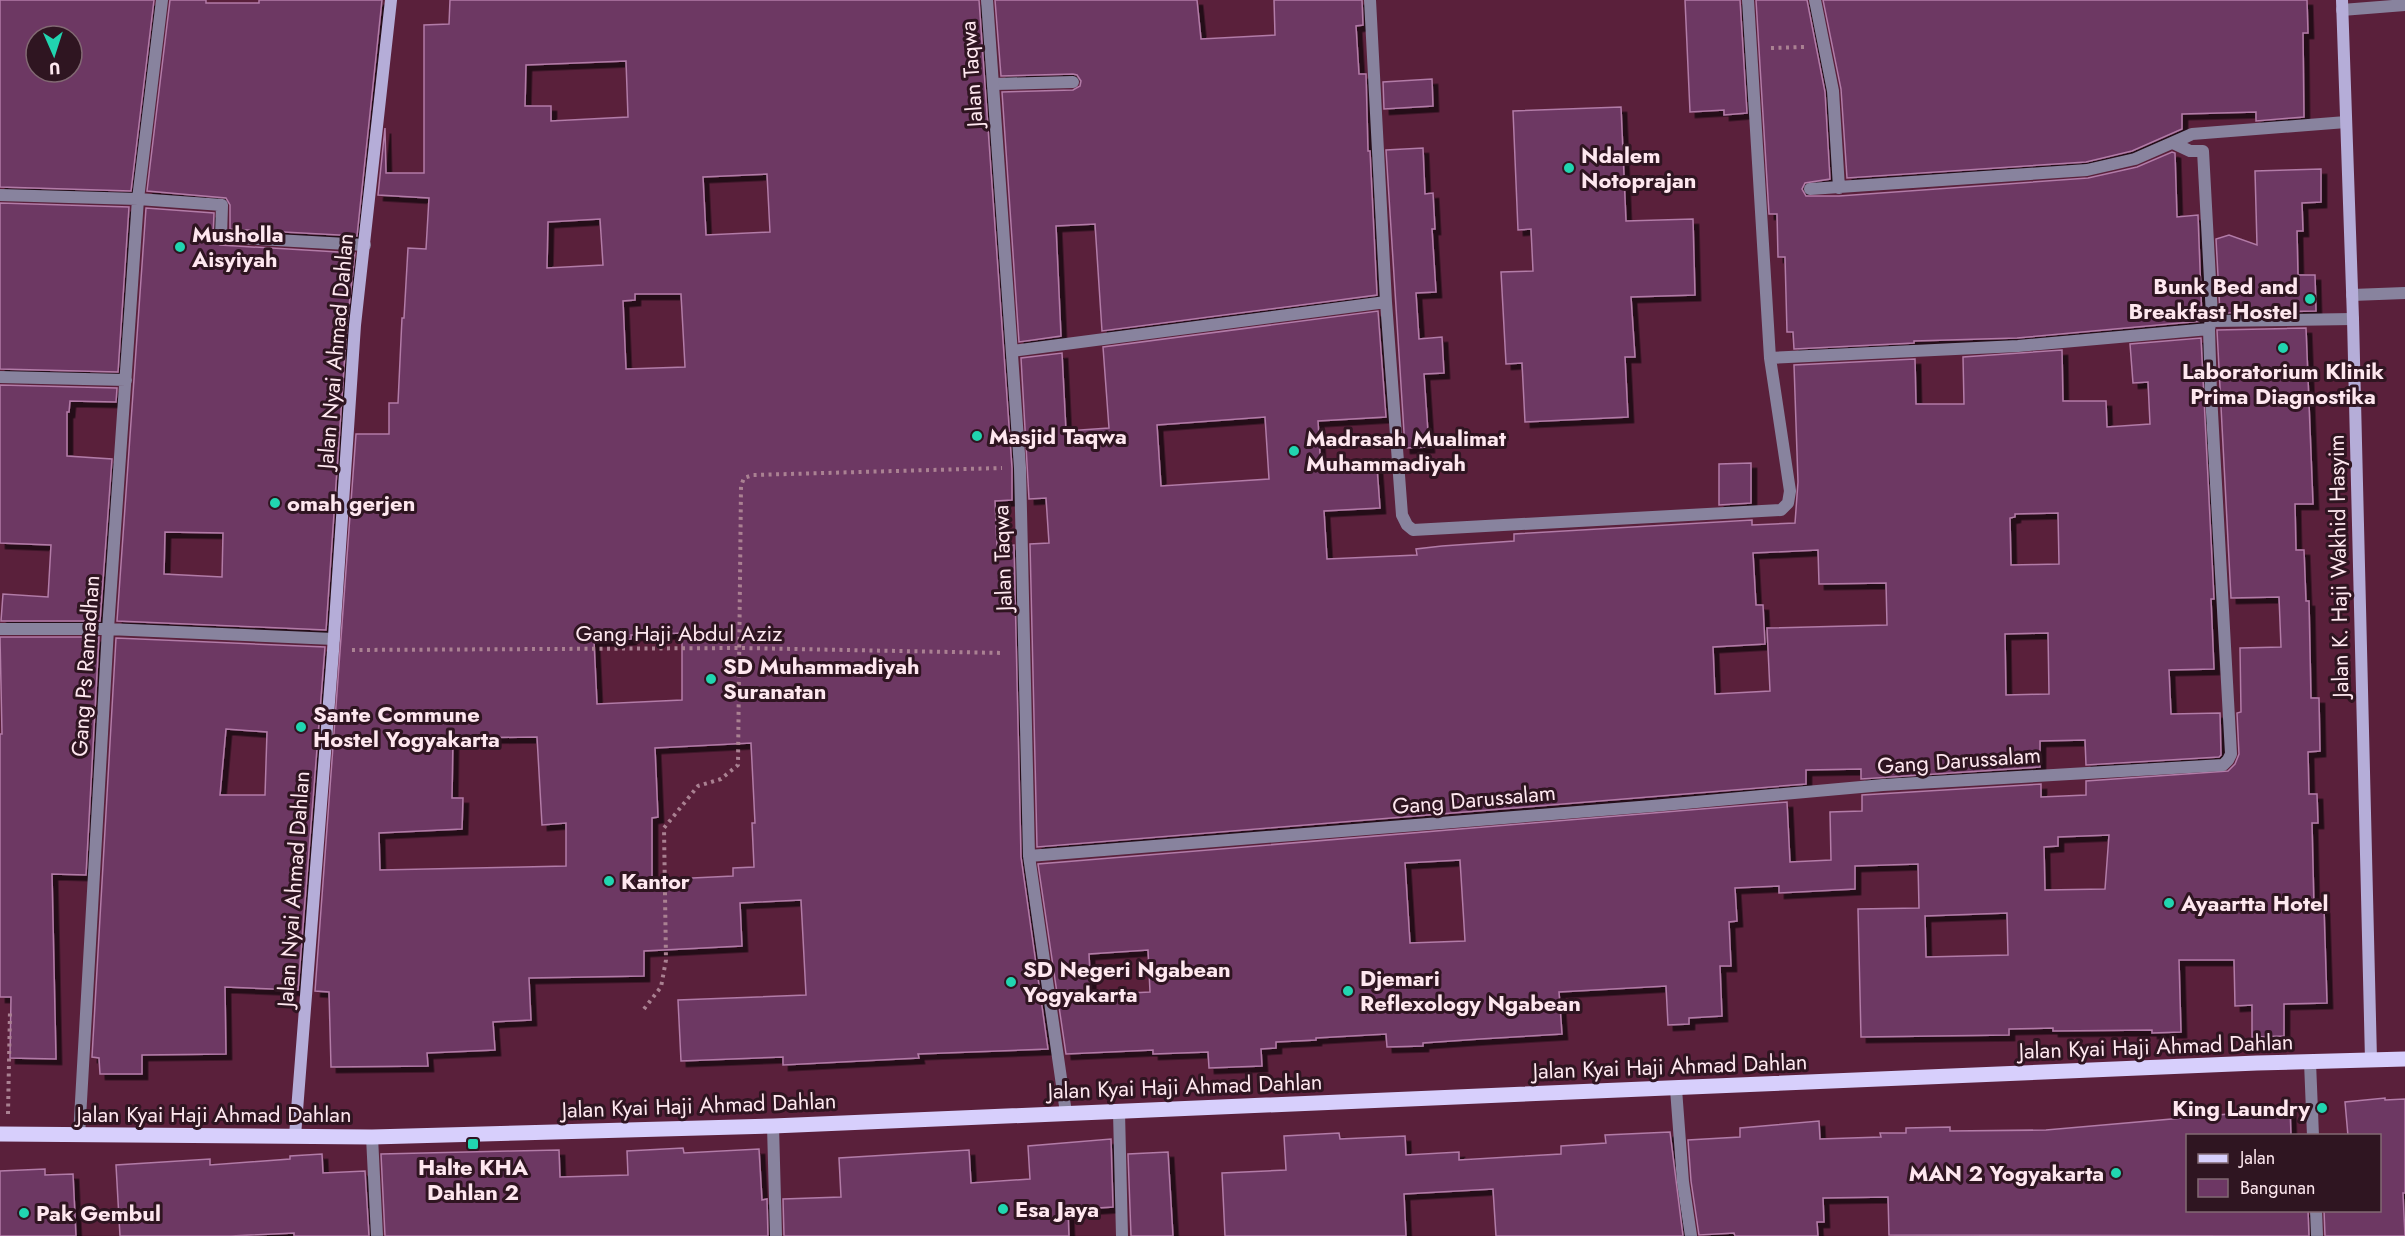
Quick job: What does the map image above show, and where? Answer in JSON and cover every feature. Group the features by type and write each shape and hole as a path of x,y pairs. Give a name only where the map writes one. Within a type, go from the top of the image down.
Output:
{"main road":[{"name":"Jalan Kyai Haji Ahmad Dahlan","path":"0,1134 372,1137 773,1126 2405,1059"}],"street":[{"name":"Gang Ps Ramadhan","path":"78,1136 108,629 138,199 162,0"},
{"name":"Jalan Nyai Ahmad Dahlan","path":"295,1136 355,325 391,0"},
{"name":"Jalan Taqwa","path":"987,0 1020,468 1029,856 1066,1113"},
{"path":"1370,0 1386,302 1402,515 1407,525 1413,530 1781,510 1788,503 1791,491 1770,358 1748,0"},
{"path":"1815,0 1833,91 1839,188"},
{"path":"2342,5 2404,6"},
{"name":"Jalan K. Haji Wakhid Hasyim","path":"2342,5 2353,319 2371,1060"},
{"path":"993,84 1073,82"},
{"path":"1810,189 2087,170 2135,159 2192,134 2346,122"},
{"name":"Gang Darussalam","path":"1029,856 1652,807 1883,785 2223,765 2231,754 2203,151 2190,151 2173,142"},
{"path":"0,195 138,199 222,205 221,237 365,245"},
{"path":"2352,295 2405,293"},
{"path":"1012,351 1386,302"},
{"path":"1770,358 2018,346 2210,325 2353,319"},
{"path":"0,377 126,380"},
{"path":"0,629 108,629 333,645"},
{"path":"2310,1062 2313,1134"},
{"path":"1676,1089 1683,1182 1691,1236"},
{"path":"1119,1112 1122,1236"},
{"path":"773,1126 776,1236"},
{"path":"372,1137 377,1236"},
{"path":"2316,1212 2317,1236"}],"path":[{"path":"1751,49 1824,47"},
{"path":"645,1009 661,987 666,960 664,828 698,786 721,779 738,765 741,486 744,478 753,475 1020,468"},
{"name":"Gang Haji Abdul Aziz","path":"333,645 1026,653"},
{"path":"8,1111 10,1010"}],"building":[{"path":"0,0 154,0 131,191 0,187"},
{"path":"170,0 259,3 259,0 382,0 357,236 230,229 230,205 226,198 147,191"},
{"path":"450,0 979,0 1012,468 1012,500 995,501 997,546 1014,545 1021,857 1048,1049 918,1054 919,1058 783,1065 783,1057 681,1061 678,1000 806,995 801,900 740,903 742,946 644,951 644,976 529,978 531,1020 493,1022 495,1050 427,1053 428,1066 331,1067 329,992 315,991 356,434 389,434 389,403 398,403 408,248 426,249 429,198 378,195 385,128 386,173 424,173 424,25 449,24","holes":["626,61 628,117 551,121 551,106 525,106 526,65","767,174 770,232 706,235 703,177","600,219 603,265 547,268 548,222","635,294 681,294 685,367 626,369 623,301 635,300","682,633 682,700 597,704 594,641 631,639 631,635","537,737 542,825 566,823 566,866 380,870 379,833 462,829 463,798 452,798 453,738","751,743 755,823 752,823 754,867 733,868 733,876 652,880 652,818 658,817 655,748"]},
{"path":"995,0 1197,0 1201,39 1275,35 1274,0 1362,0 1363,25 1356,26 1359,74 1366,74 1368,151 1370,151 1377,295 1102,331 1095,224 1056,226 1061,336 1019,342 1002,92 1073,90 1080,86 1081,81 1077,75 1073,74 1001,76"},
{"path":"1685,0 1740,0 1747,113 1724,115 1724,110 1690,112"},
{"path":"1756,0 1807,0 1825,92 1830,179 1805,183 1802,189 1806,196 1839,196 2088,178 2137,167 2172,152 2175,153 2177,217 2198,215 2202,321 2017,338 1914,341 1914,343 1794,349 1793,332 1787,332 1785,257 1778,257 1777,214 1769,214"},
{"path":"1823,0 2307,0 2308,33 2303,33 2304,117 2256,121 2256,112 2182,114 2182,129 2132,151 2086,162 1847,178 1841,89"},
{"path":"1432,79 1433,106 1384,109 1383,82"},
{"path":"1621,107 1626,221 1693,219 1695,295 1631,297 1635,357 1625,357 1628,417 1525,422 1522,363 1506,364 1501,272 1533,271 1531,229 1518,230 1513,111"},
{"path":"1423,148 1425,194 1433,193 1435,229 1432,229 1436,292 1416,293 1419,339 1442,337 1444,373 1424,374 1429,447 1405,448 1386,150"},
{"path":"2321,169 2321,202 2302,203 2303,231 2297,231 2298,275 2315,275 2316,311 2220,313 2216,239 2229,235 2257,245 2255,171"},
{"path":"0,203 129,207 118,372 0,369"},
{"path":"146,208 214,213 213,237 214,241 220,245 355,253 347,324 326,630 117,621","holes":["165,532 223,533 222,577 164,574"]},
{"path":"1378,311 1386,417 1318,421 1321,470 1377,467 1380,508 1324,511 1327,559 1417,555 1416,549 1514,541 1514,534 1752,520 1752,525 1795,523 1798,482 1794,365 1915,359 1916,404 1964,404 1963,357 2062,350 2063,401 2106,401 2107,427 2150,424 2148,382 2133,383 2130,344 2201,338 2214,599 2211,599 2214,669 2169,670 2171,714 2220,713 2221,755 2219,757 2086,765 2085,740 2040,741 2040,767 1861,779 1861,769 1806,770 1806,784 1037,847 1030,544 1049,543 1046,498 1029,499 1021,358 1062,353 1066,431 1109,428 1103,347","holes":["1265,417 1269,479 1161,486 1157,425","2058,513 2059,564 2011,565 2010,518 2015,517 2015,514","1818,550 1819,584 1886,583 1887,625 1767,628 1770,691 1715,694 1713,647 1765,644 1763,605 1756,605 1753,553","2048,633 2049,694 2006,695 2005,634"]},
{"path":"2306,328 2313,504 2295,504 2296,550 2304,550 2306,601 2309,601 2311,698 2319,698 2320,751 2308,752 2309,794 2317,794 2318,823 2312,823 2314,908 2324,908 2327,1003 2284,1004 2284,1036 2252,1037 2252,1005 2235,1006 2234,960 2179,960 2181,1032 2053,1031 2053,1028 2009,1029 2009,1035 1861,1037 1858,909 1919,908 1918,864 1855,866 1855,889 1779,893 1779,886 1735,888 1737,921 1729,922 1731,966 1720,966 1722,1016 1689,1018 1689,1024 1668,1025 1666,986 1559,992 1562,1034 1423,1043 1423,1046 1387,1047 1386,1034 1276,1042 1276,1048 1261,1049 1262,1066 1209,1068 1208,1052 1153,1054 1153,1050 1066,1054 1038,864 1787,802 1790,862 1831,860 1830,812 1862,811 1862,795 2041,784 2041,797 2086,795 2086,781 2228,771 2235,764 2239,754 2237,713 2241,712 2240,648 2281,647 2279,597 2231,598 2217,330","holes":["2109,835 2105,889 2045,890 2044,847 2058,846 2058,837","1460,860 1465,941 1410,943 1405,863","2007,913 2008,955 1926,957 1925,916","1148,950 1150,992 1091,995 1089,954"]},
{"path":"0,385 117,388 116,402 70,401 69,412 67,412 67,456 112,459 100,621 1,621 3,594 48,597 51,545 0,543"},
{"path":"1751,463 1751,503 1719,505 1719,464"},
{"path":"0,637 99,637 86,875 52,874 56,1059 10,1058 11,997 0,997 0,734 2,734"},
{"path":"116,638 325,647 298,990 225,987 226,1054 142,1055 142,1074 100,1074 99,1058 92,1057","holes":["226,729 267,732 265,795 220,795"]},
{"path":"2385,1098 2385,1100 2405,1099 2405,1193 2403,1193 2405,1236 2325,1236 2324,1212 2381,1212 2381,1134 2348,1134 2345,1102"},
{"path":"2290,1107 2291,1134 2186,1134 2186,1212 2308,1212 2309,1236 1889,1235 1888,1197 1823,1198 1824,1222 1817,1222 1818,1236 1735,1236 1734,1233 1699,1235 1688,1140 1740,1137 1740,1128 1819,1121 1820,1139 1881,1137 1880,1133 1906,1133 1906,1128 1950,1127 1950,1131 2046,1130 2240,1113 2240,1109"},
{"path":"1670,1132 1683,1236 1496,1236 1493,1189 1404,1194 1406,1236 1225,1236 1222,1173 1286,1170 1284,1136 1339,1133 1340,1139 1405,1136 1406,1155 1459,1152 1459,1160 1561,1154 1561,1146 1606,1143 1605,1135"},
{"path":"1111,1139 1113,1207 1068,1210 1069,1236 784,1236 783,1199 841,1197 839,1158 969,1150 971,1183 1030,1179 1028,1146"},
{"path":"683,1148 684,1153 759,1149 762,1200 767,1199 768,1236 385,1236 381,1154 559,1150 560,1177 628,1175 627,1151"},
{"path":"1168,1152 1173,1236 1131,1236 1128,1154"},
{"path":"322,1154 323,1173 365,1171 369,1236 294,1236 294,1233 231,1236 120,1236 116,1165 210,1159 210,1165 290,1159 290,1156"},
{"path":"45,1169 45,1175 73,1174 76,1236 0,1236 0,1171"}],"place":[{"name":"Ndalem Notoprajan","path":"1569,168"},
{"name":"Musholla Aisyiyah","path":"180,247"},
{"name":"Bunk Bed and Breakfast Hostel","path":"2310,299"},
{"name":"Laboratorium Klinik Prima Diagnostika","path":"2283,348"},
{"name":"Masjid Taqwa","path":"977,436"},
{"name":"Madrasah Mualimat Muhammadiyah","path":"1294,451"},
{"name":"omah gerjen","path":"275,503"},
{"name":"SD Muhammadiyah Suranatan","path":"711,679"},
{"name":"Sante Commune Hostel Yogyakarta","path":"301,727"},
{"name":"Kantor","path":"609,881"},
{"name":"Ayaartta Hotel","path":"2169,903"},
{"name":"SD Negeri Ngabean Yogyakarta","path":"1011,982"},
{"name":"Djemari Reflexology Ngabean","path":"1348,991"},
{"name":"King Laundry","path":"2322,1108"},
{"name":"Halte KHA Dahlan 2","path":"473,1144"},
{"name":"MAN 2 Yogyakarta","path":"2116,1173"},
{"name":"Esa Jaya","path":"1003,1209"},
{"name":"Pak Gembul","path":"24,1213"}]}
